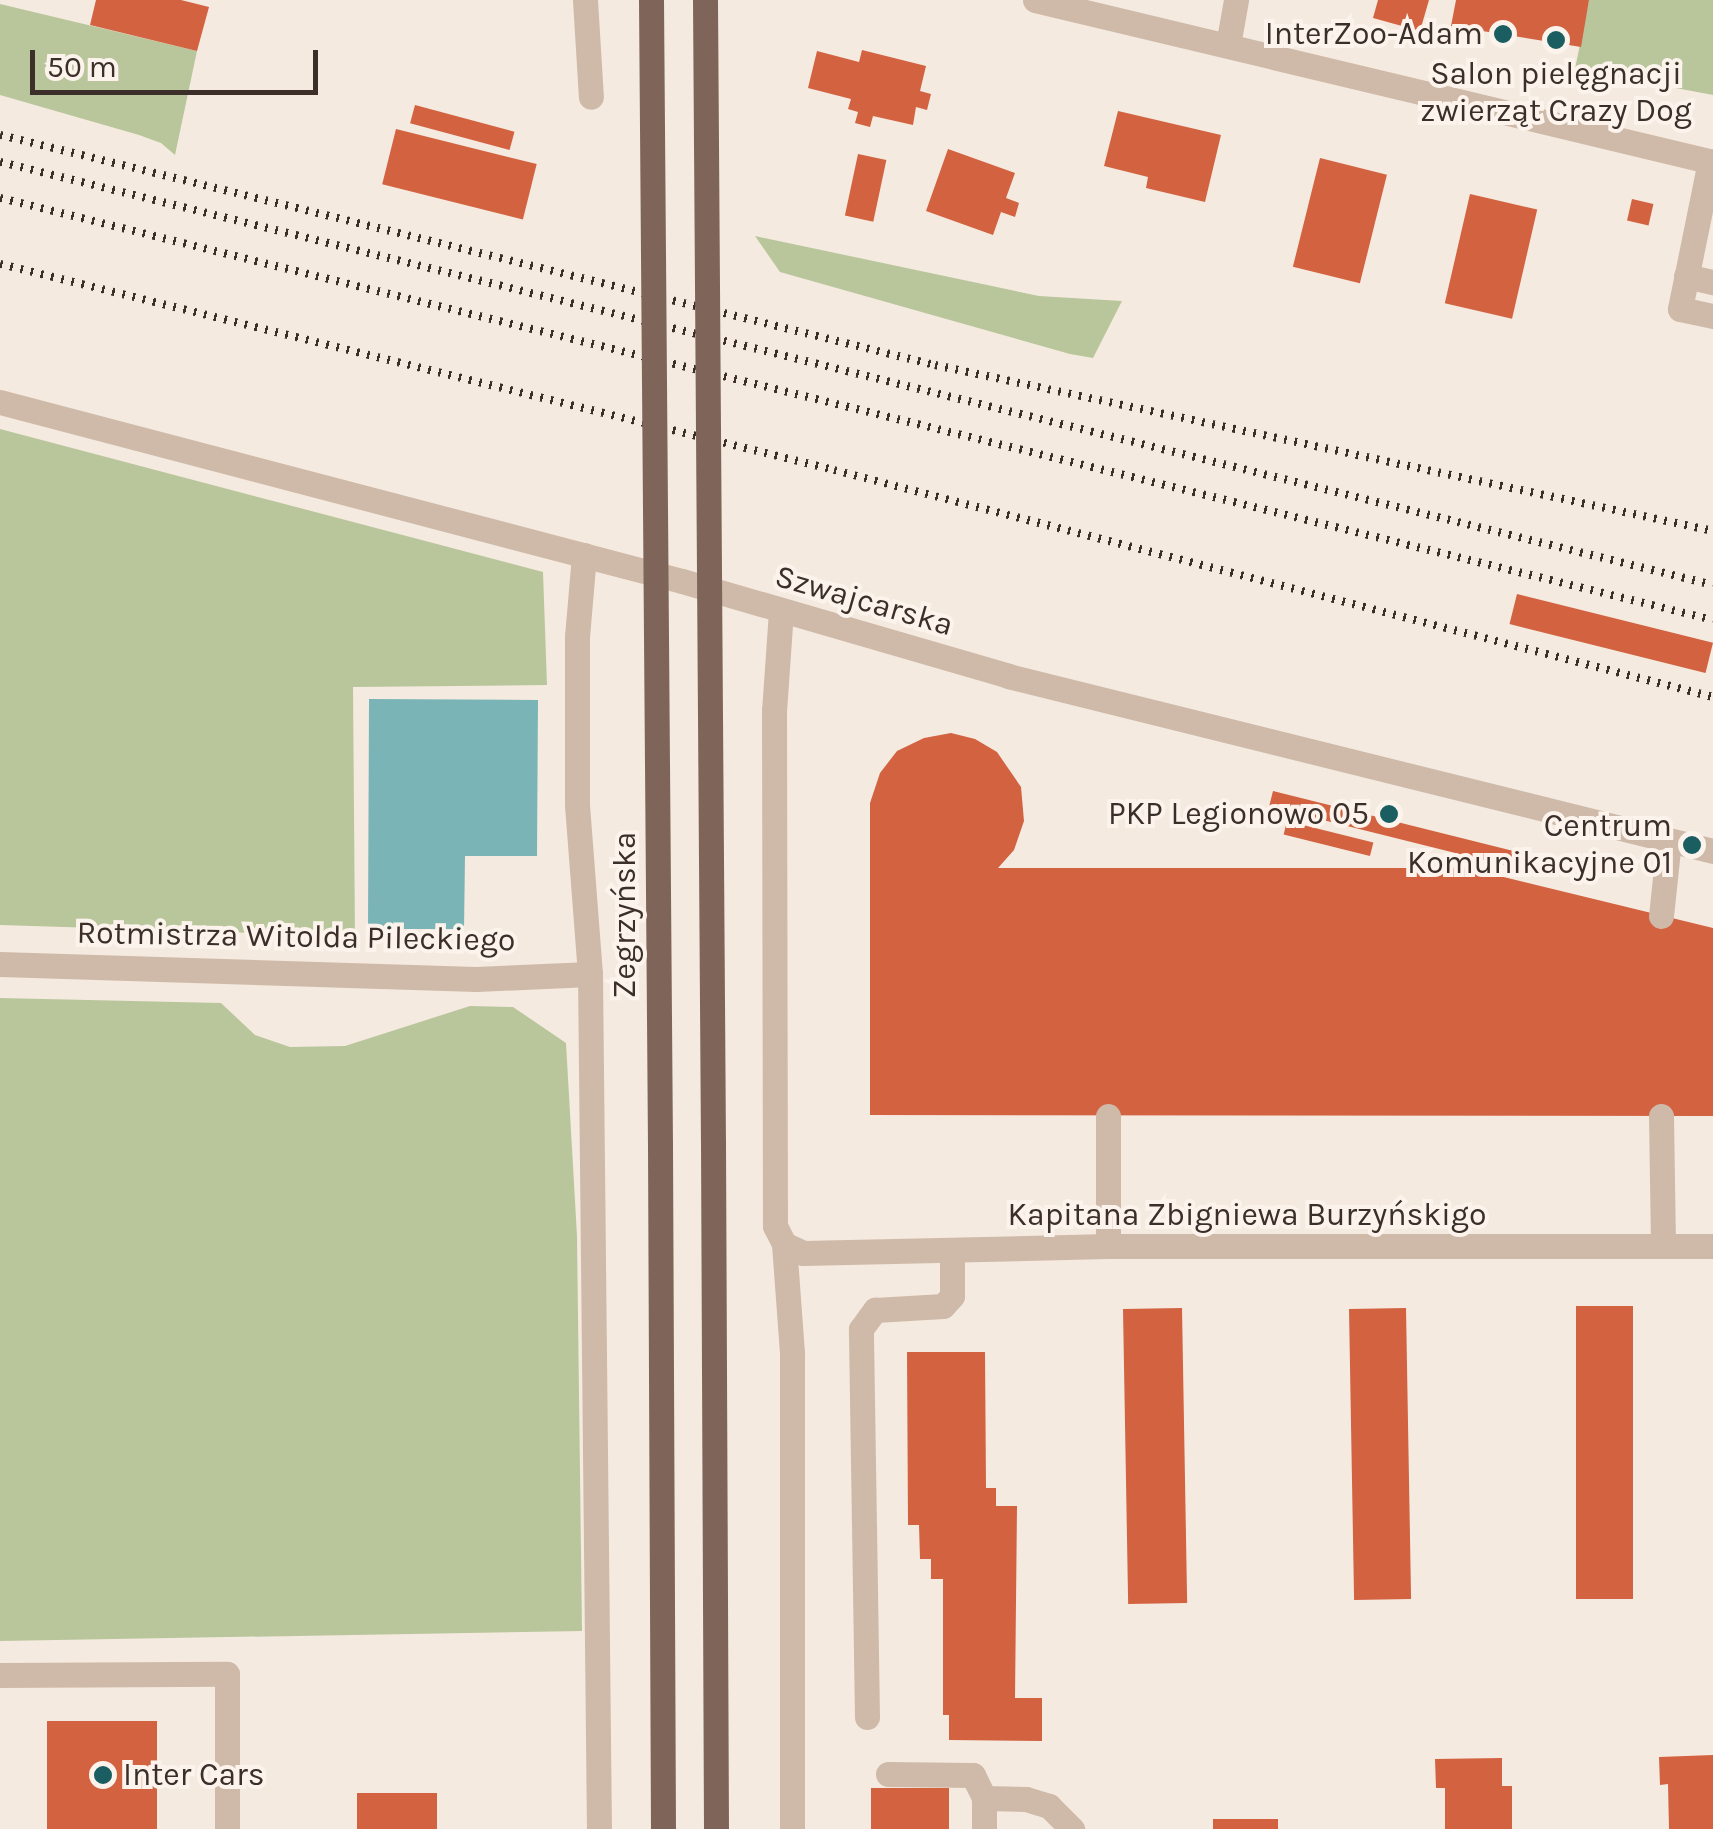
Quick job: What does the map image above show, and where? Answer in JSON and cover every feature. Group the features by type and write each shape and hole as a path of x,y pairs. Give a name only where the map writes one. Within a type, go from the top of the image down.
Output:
{"main road":[{"name":"Zegrzyńska","path":"651,0 663,1829"},
{"path":"705,0 716,1829"}],"street":[{"path":"585,0 590,97"},
{"path":"1035,0 1711,161 1703,245 1686,276 1680,308 1713,316"},
{"path":"1228,45 1236,0"},
{"path":"1686,276 1713,282"},
{"name":"Szwajcarska","path":"0,402 584,555 1008,676 1713,851"},
{"path":"584,555 577,636 577,805 590,974 598,1829"},
{"path":"781,611 774,710 775,1226 784,1244 792,1353 792,1829"},
{"path":"1660,916 1669,840"},
{"name":"Rotmistrza Witolda Pileckiego","path":"0,964 476,978 590,974"},
{"path":"1108,1116 1108,1246"},
{"path":"1661,1116 1663,1246"},
{"name":"Kapitana Zbigniewa Burzyńskigo","path":"784,1244 804,1254 1108,1246 1713,1246"},
{"path":"868,1717 861,1329 874,1310 943,1306 952,1296 952,1250"},
{"path":"0,1676 227,1674 227,1829"},
{"path":"888,1774 973,1775 984,1798 984,1829"},
{"path":"984,1798 1026,1800 1049,1806 1072,1829"}],"green space":[{"path":"1589,0 1713,0 1713,95 1575,69"},
{"path":"0,4 197,51 175,155 161,143 139,135 0,95"},
{"path":"755,236 1039,296 1122,301 1093,358 1070,354 780,272"},
{"path":"0,429 543,572 547,685 353,687 355,936 0,925"},
{"path":"0,998 221,1003 255,1035 290,1047 345,1046 470,1006 513,1007 566,1043 577,1236 582,1631 0,1641"}],"water":[{"path":"369,699 538,700 537,856 465,856 464,929 368,929"}],"building":[{"path":"96,0 181,0 209,7 197,51 90,25"},
{"path":"1378,0 1429,0 1420,31 1373,18"},
{"path":"1456,0 1589,0 1581,47 1451,26"},
{"path":"862,50 926,66 920,91 931,94 927,110 916,107 913,125 873,116 870,127 855,123 858,112 848,109 851,99 808,88 817,51 859,62"},
{"path":"415,105 514,132 510,150 410,123"},
{"path":"1118,111 1221,135 1205,202 1146,188 1148,177 1104,166"},
{"path":"396,129 537,164 523,219 382,184"},
{"path":"948,149 1015,173 1006,198 1019,203 1015,217 1001,212 993,235 926,211"},
{"path":"858,154 886,160 873,222 845,216"},
{"path":"1320,158 1387,175 1360,283 1293,267"},
{"path":"1470,194 1537,210 1512,319 1445,303"},
{"path":"1632,199 1653,204 1648,225 1627,220"},
{"path":"1517,594 1713,643 1706,673 1510,624"},
{"path":"951,733 975,739 997,752 1021,787 1024,821 1014,850 998,868 1467,868 1713,928 1713,1116 870,1115 870,803 880,773 897,751 924,738"},
{"path":"1273,791 1521,853 1518,868 1269,807"},
{"path":"1287,821 1373,843 1370,856 1284,835"},
{"path":"1576,1306 1633,1306 1633,1599 1576,1599"},
{"path":"1182,1308 1187,1603 1128,1604 1123,1309"},
{"path":"1406,1308 1411,1599 1354,1600 1349,1309"},
{"path":"907,1352 985,1352 986,1488 996,1488 996,1506 1017,1506 1015,1698 1042,1698 1042,1741 949,1740 949,1715 943,1715 943,1579 931,1579 931,1559 920,1559 919,1525 908,1525"},
{"name":"Inter Cars","path":"47,1721 157,1721 157,1829 47,1829"},
{"path":"1713,1755 1713,1829 1669,1829 1668,1784 1660,1785 1659,1757"},
{"path":"1502,1758 1502,1786 1512,1786 1512,1829 1445,1829 1445,1788 1436,1788 1435,1759"},
{"path":"871,1788 949,1788 949,1829 871,1829"},
{"path":"357,1793 437,1793 437,1829 357,1829"},
{"path":"1213,1819 1278,1819 1278,1829 1213,1829"}],"railway":[{"path":"0,135 935,365 1713,531"},
{"path":"0,162 1713,585"},
{"path":"0,198 1713,620"},
{"path":"0,264 834,470 1713,697"}],"place":[{"name":"InterZoo-Adam","path":"1503,34"},
{"name":"Salon pielęgnacji zwierząt Crazy Dog","path":"1556,40"},
{"name":"PKP Legionowo 05","path":"1389,814"},
{"name":"Centrum Komunikacyjne 01","path":"1692,845"},
{"name":"Inter Cars","path":"103,1775"}]}
